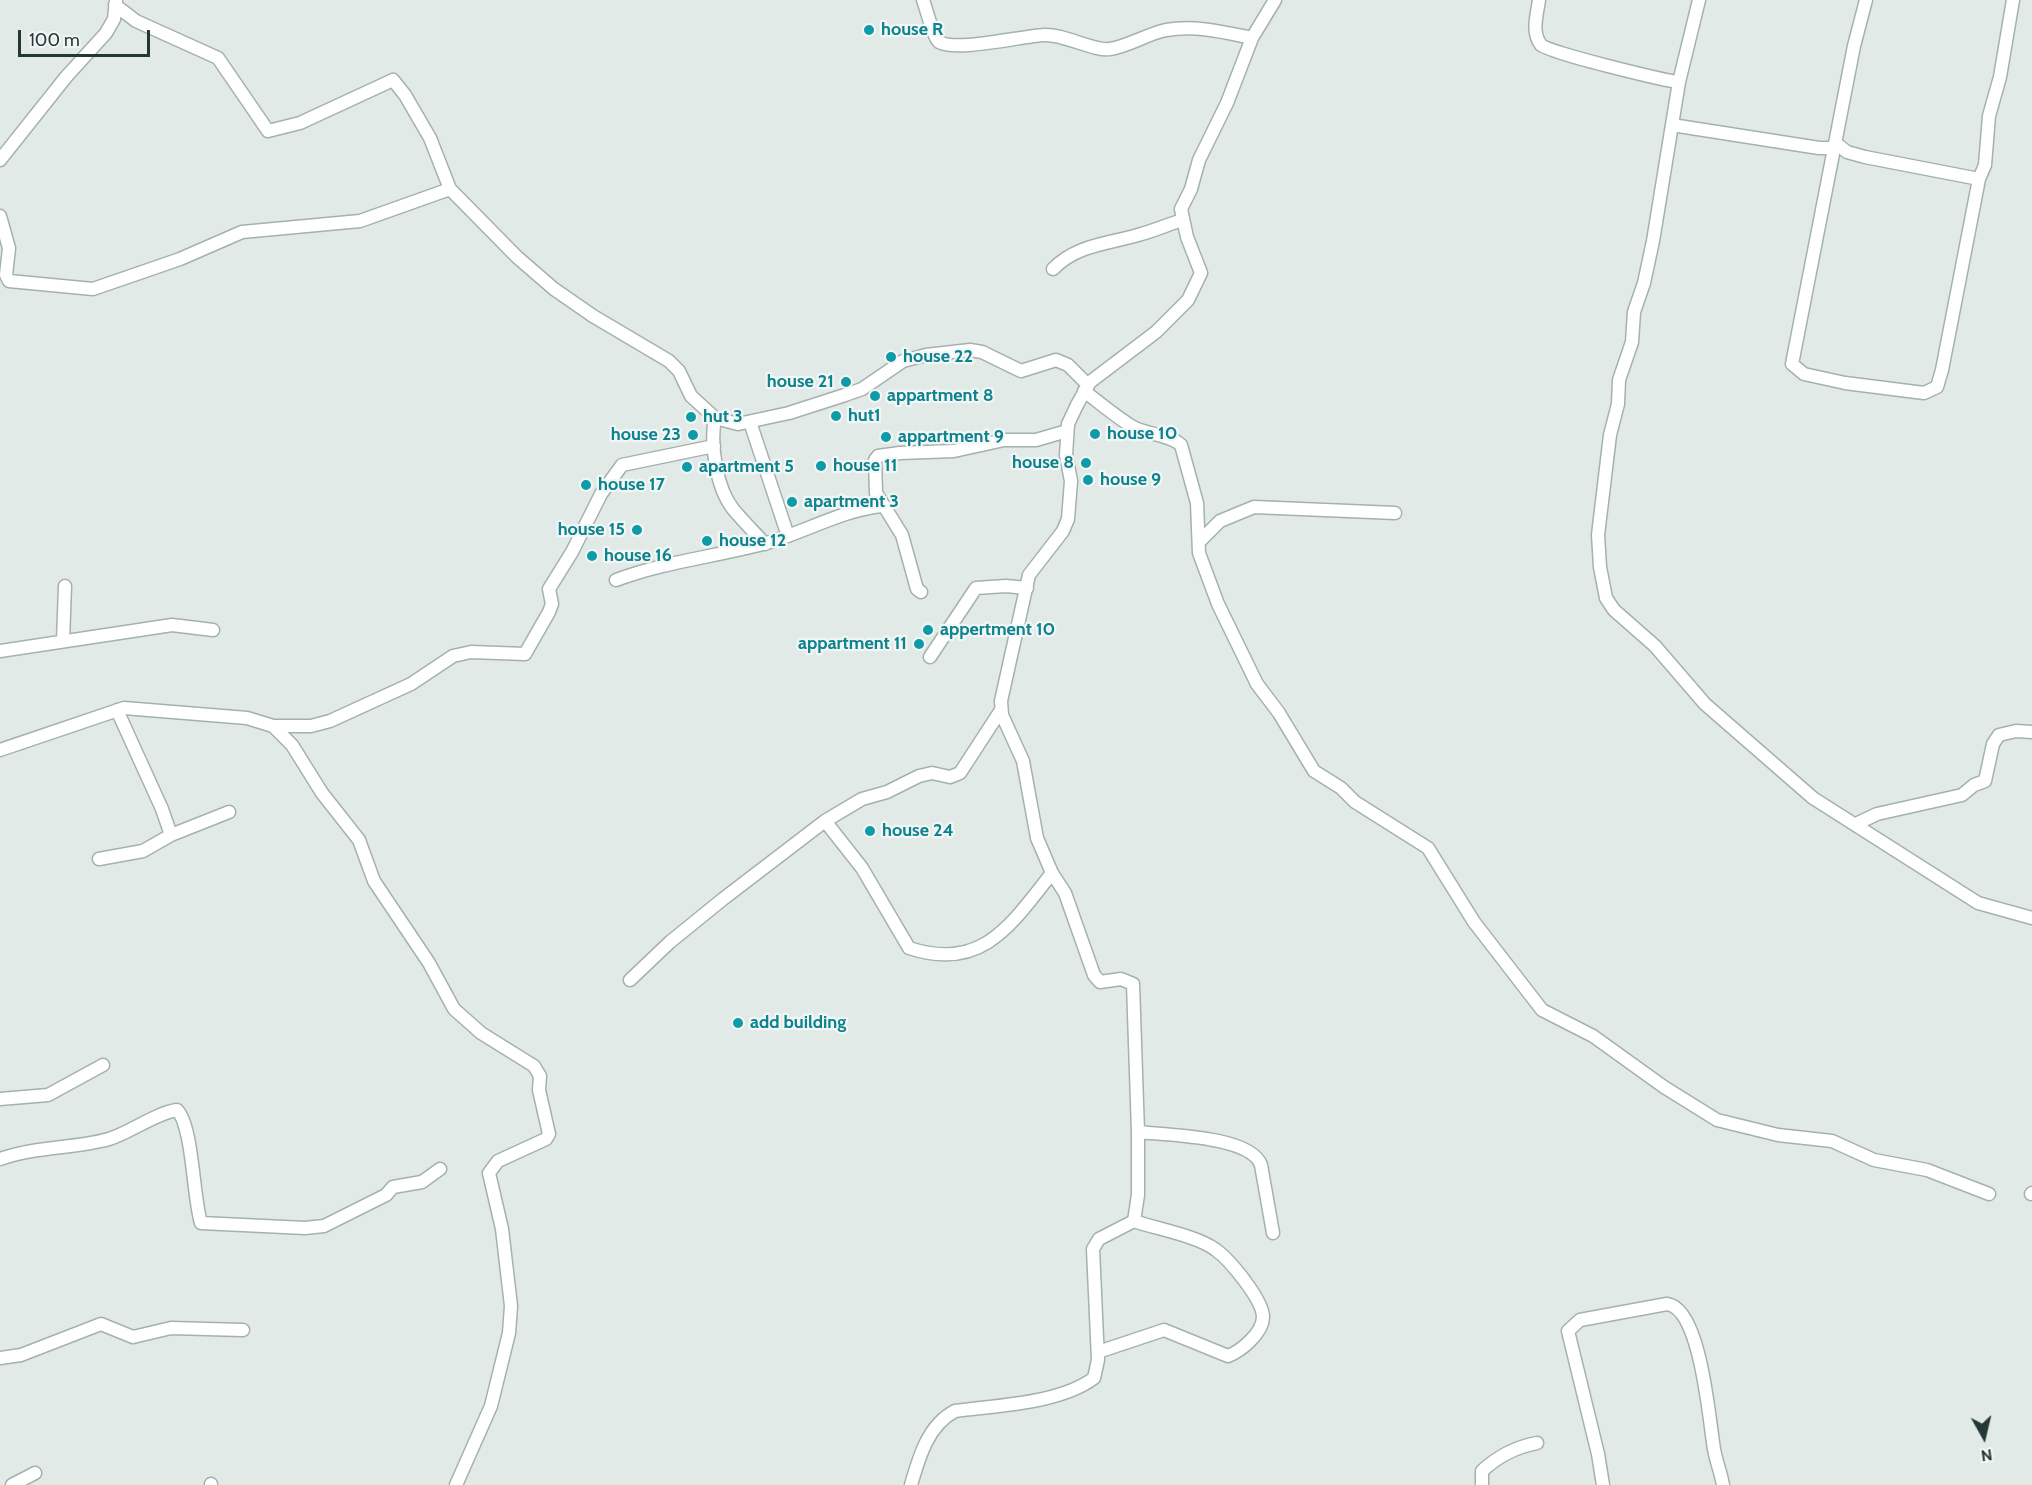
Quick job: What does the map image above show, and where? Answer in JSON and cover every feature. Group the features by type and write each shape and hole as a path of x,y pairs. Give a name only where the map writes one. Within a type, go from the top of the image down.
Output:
{"street":[{"path":"923,0 935,37 940,42 950,44 1004,42 1043,35 1065,36 1108,50 1165,30 1187,28 1209,28 1252,38"},
{"path":"630,980 670,942 825,821 867,797 887,792 919,776 932,773 950,777 960,774 1001,710 1011,650 1029,575 1064,531 1068,519 1071,481 1066,455 1067,431 1086,388 1156,332 1191,294 1201,273 1182,220 1181,208 1191,189 1199,160 1227,103 1252,38 1275,0"},
{"path":"1539,0 1535,26 1536,38 1542,47 1567,57 1625,69 1663,81 1679,82"},
{"path":"1699,0 1679,82 1650,252 1634,312 1632,342 1619,380 1618,404 1610,435 1598,535 1604,592 1614,610 1655,646 1728,726 1814,798 1978,903 2032,918"},
{"path":"1866,0 1854,46 1792,364 1804,374 1845,383 1924,393 1937,387 1966,259 1979,179 1985,165 1989,116 2000,77 2013,0"},
{"path":"0,160 66,77 106,33 114,19 118,2"},
{"path":"118,2 136,21 218,58 268,132 300,123 393,80 405,95 430,138 450,189 517,257 554,289 593,316 669,361 679,371 692,396 715,418 738,424 789,413 854,392 903,361 952,352 982,352 1021,371 1056,360 1068,366 1086,388 1132,426 1149,435 1177,441 1181,445 1197,503 1198,553 1249,670 1314,771 1341,788 1355,802 1428,848 1474,922 1542,1010 1593,1036 1664,1087 1717,1120 1778,1135 1832,1141 1874,1160 1927,1170 1989,1194"},
{"path":"1672,125 1809,147 1836,146 1865,157 1979,179"},
{"path":"0,216 9,248 6,275 9,281 90,290 180,259 242,232 360,221 450,189"},
{"path":"1053,269 1064,257 1076,250 1138,235 1182,220"},
{"path":"715,418 714,446 720,476 732,507 765,544"},
{"path":"750,422 788,536"},
{"path":"921,592 917,589 902,535 876,493 875,460 878,456 954,451 1004,440 1036,440 1067,431"},
{"path":"0,750 117,710 139,708 227,716 256,720 273,726 311,726 330,721 411,684 453,656 471,652 525,654 549,612 552,604 549,589 554,579 572,552 601,494 622,465 714,446"},
{"path":"616,580 657,565 707,558 765,544 846,514 882,506"},
{"path":"1199,542 1220,521 1254,507 1395,513"},
{"path":"63,641 65,586"},
{"path":"930,657 976,588 1006,586 1027,588"},
{"path":"0,651 172,625 213,630"},
{"path":"117,710 162,809 171,835"},
{"path":"1001,710 1018,746 1031,813 1052,873 1065,893 1094,975 1100,982 1121,979 1133,984 1138,1132 1138,1195 1134,1221"},
{"path":"273,726 292,745 322,793 359,840 374,881 429,963 454,1009 481,1033 534,1066 540,1076 539,1090 549,1134 546,1139 498,1161 489,1173 502,1229 511,1306 509,1333 491,1406 456,1485"},
{"path":"1856,824 1876,814 1962,795 1974,785 1986,781 1993,744 1999,735 2016,731 2032,732"},
{"path":"99,859 143,851 171,835 230,812"},
{"path":"825,821 862,868 909,948 930,954 948,956 983,947 1020,914 1052,873"},
{"path":"0,1099 48,1095 103,1065"},
{"path":"0,1159 28,1150 84,1145 107,1139 177,1110 182,1118 192,1161 201,1222 305,1228 328,1225 386,1195 393,1188 422,1182 440,1169"},
{"path":"1138,1132 1228,1143 1247,1149 1258,1158 1261,1165 1273,1233"},
{"path":"911,1485 918,1462 934,1427 944,1417 955,1411 1072,1391 1094,1378 1097,1373 1098,1352 1093,1249 1099,1239 1134,1221 1202,1242 1216,1250 1257,1299 1263,1315 1262,1324 1248,1342 1236,1353 1228,1356 1164,1330 1098,1352"},
{"path":"1603,1485 1598,1454 1568,1331 1580,1320 1667,1304 1675,1305 1681,1310 1700,1354 1720,1483"},
{"path":"0,1358 21,1355 101,1324 133,1337 184,1327 243,1330"},
{"path":"1482,1485 1482,1471 1492,1462 1520,1446 1537,1443"},
{"path":"12,1485 35,1473"}],"place":[{"name":"house R","path":"869,30"},
{"name":"house 22","path":"891,357"},
{"name":"house 21","path":"846,382"},
{"name":"appartment 8","path":"875,396"},
{"name":"hut1","path":"836,416"},
{"name":"hut 3","path":"691,417"},
{"name":"house 10","path":"1095,434"},
{"name":"house 23","path":"693,435"},
{"name":"appartment 9","path":"886,437"},
{"name":"house 8","path":"1086,463"},
{"name":"house 11","path":"821,466"},
{"name":"apartment 5","path":"687,467"},
{"name":"house 9","path":"1088,480"},
{"name":"house 17","path":"586,485"},
{"name":"apartment 3","path":"792,502"},
{"name":"house 15","path":"637,530"},
{"name":"house 12","path":"707,541"},
{"name":"house 16","path":"592,556"},
{"name":"appertment 10","path":"928,630"},
{"name":"appartment 11","path":"919,644"},
{"name":"house 24","path":"870,831"},
{"name":"add building","path":"738,1023"}]}
